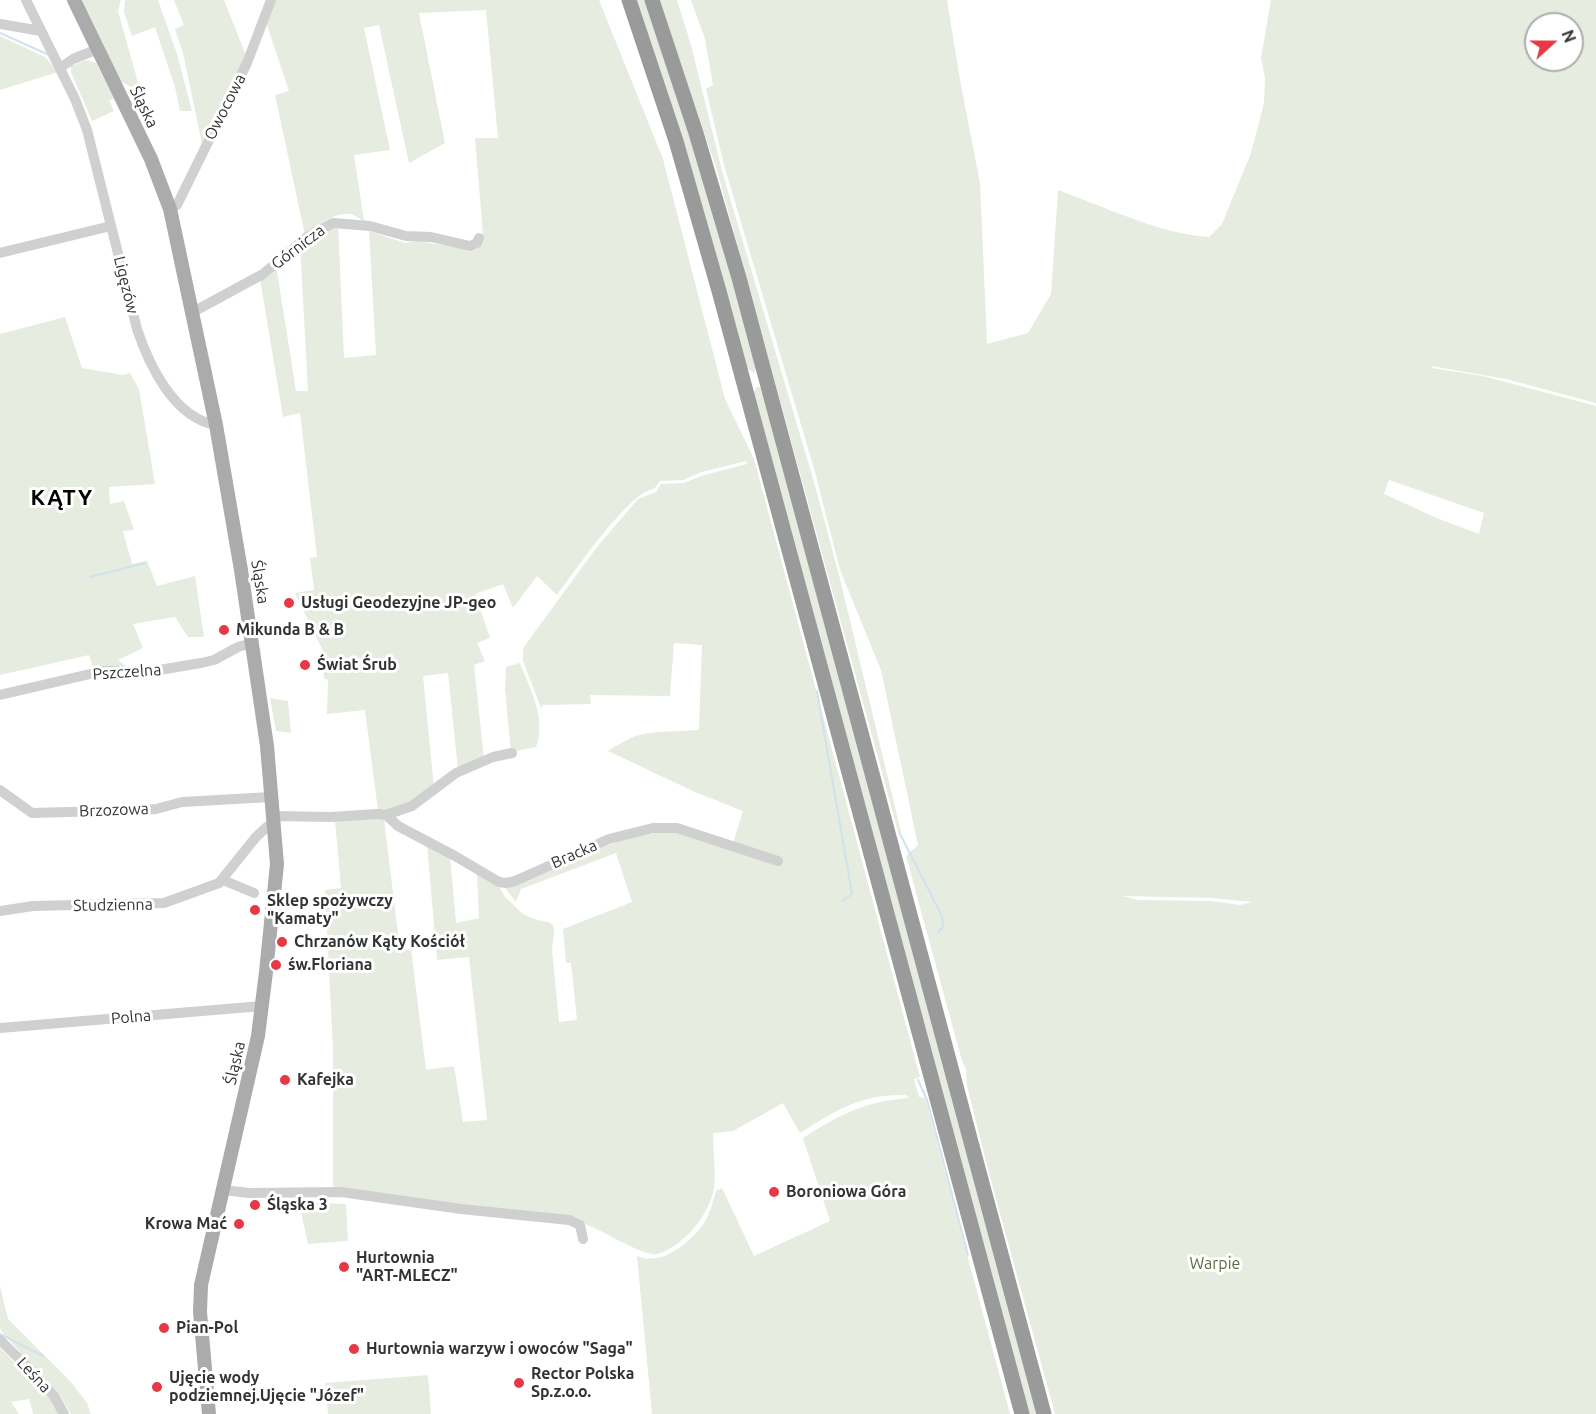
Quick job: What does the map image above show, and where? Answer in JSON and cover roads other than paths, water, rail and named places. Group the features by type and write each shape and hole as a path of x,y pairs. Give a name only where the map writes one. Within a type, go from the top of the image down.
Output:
{"highway":[{"path":"629,0 708,248 1022,1414"},
{"path":"652,0 696,133 739,278 1044,1414"}],"main road":[{"name":"Śląska","path":"74,0 161,182 170,209 216,425 267,746 277,878 256,1047 203,1275 200,1304 209,1414"}],"street":[{"name":"Ligęzów","path":"26,0 60,68 87,130 137,329 147,358 172,397 189,412 216,425"},
{"name":"Owocowa","path":"170,209 177,205 248,63 271,0"},
{"path":"0,24 41,31"},
{"path":"60,68 73,59 98,49"},
{"name":"Górnicza","path":"193,312 263,274 307,237 333,223 370,226 406,237 431,237 470,246 477,243 479,238"},
{"path":"0,253 111,226"},
{"name":"Pszczelna","path":"0,695 103,671 129,671 142,674 201,663 214,660 238,647 252,643"},
{"path":"255,893 223,880 256,837 273,820 386,815 412,806 456,773 494,757 512,753"},
{"name":"Brzozowa","path":"0,790 32,813 144,810 182,802 271,797"},
{"name":"Bracka","path":"386,815 398,826 499,882 506,883 609,839 653,828 677,828 778,861"},
{"name":"Studzienna","path":"0,911 33,906 164,903 223,880"},
{"name":"Polna","path":"0,1028 262,1006"},
{"path":"223,1190 249,1193 341,1192 461,1209 568,1220 579,1225 583,1239"},
{"name":"Leśna","path":"0,1340 54,1396 64,1414"}],"waterway":[{"path":"0,33 49,55"},
{"path":"90,577 145,563"},
{"path":"817,691 852,894 842,901"},
{"path":"899,832 942,916 943,927 938,932"},
{"path":"918,1080 927,1100 968,1255"},
{"path":"0,1334 43,1356"}],"place":[{"name":"Usługi Geodezyjne JP-geo","path":"289,603"},
{"name":"Mikunda B & B","path":"224,630"},
{"name":"Świat Śrub","path":"305,665"},
{"name":"Sklep spożywczy \"Kamaty\"","path":"255,910"},
{"name":"Chrzanów Kąty Kościół","path":"282,942"},
{"name":"św.Floriana","path":"276,965"},
{"name":"Kafejka","path":"285,1080"},
{"name":"Boroniowa Góra","path":"774,1192"},
{"name":"Śląska 3","path":"255,1205"},
{"name":"Krowa Mać","path":"239,1224"},
{"name":"Hurtownia \"ART-MLECZ\"","path":"344,1267"},
{"name":"Pian-Pol","path":"164,1328"},
{"name":"Hurtownia warzyw i owoców \"Saga\"","path":"354,1349"},
{"name":"Rector Polska Sp.z.o.o.","path":"519,1383"},
{"name":"Ujęcie wody podziemnej.Ujęcie \"Józef\"","path":"157,1387"}],"district":[{"name":"KĄTY","path":"62,498"}],"park label":[{"name":"Warpie","path":"1215,1264"}]}
